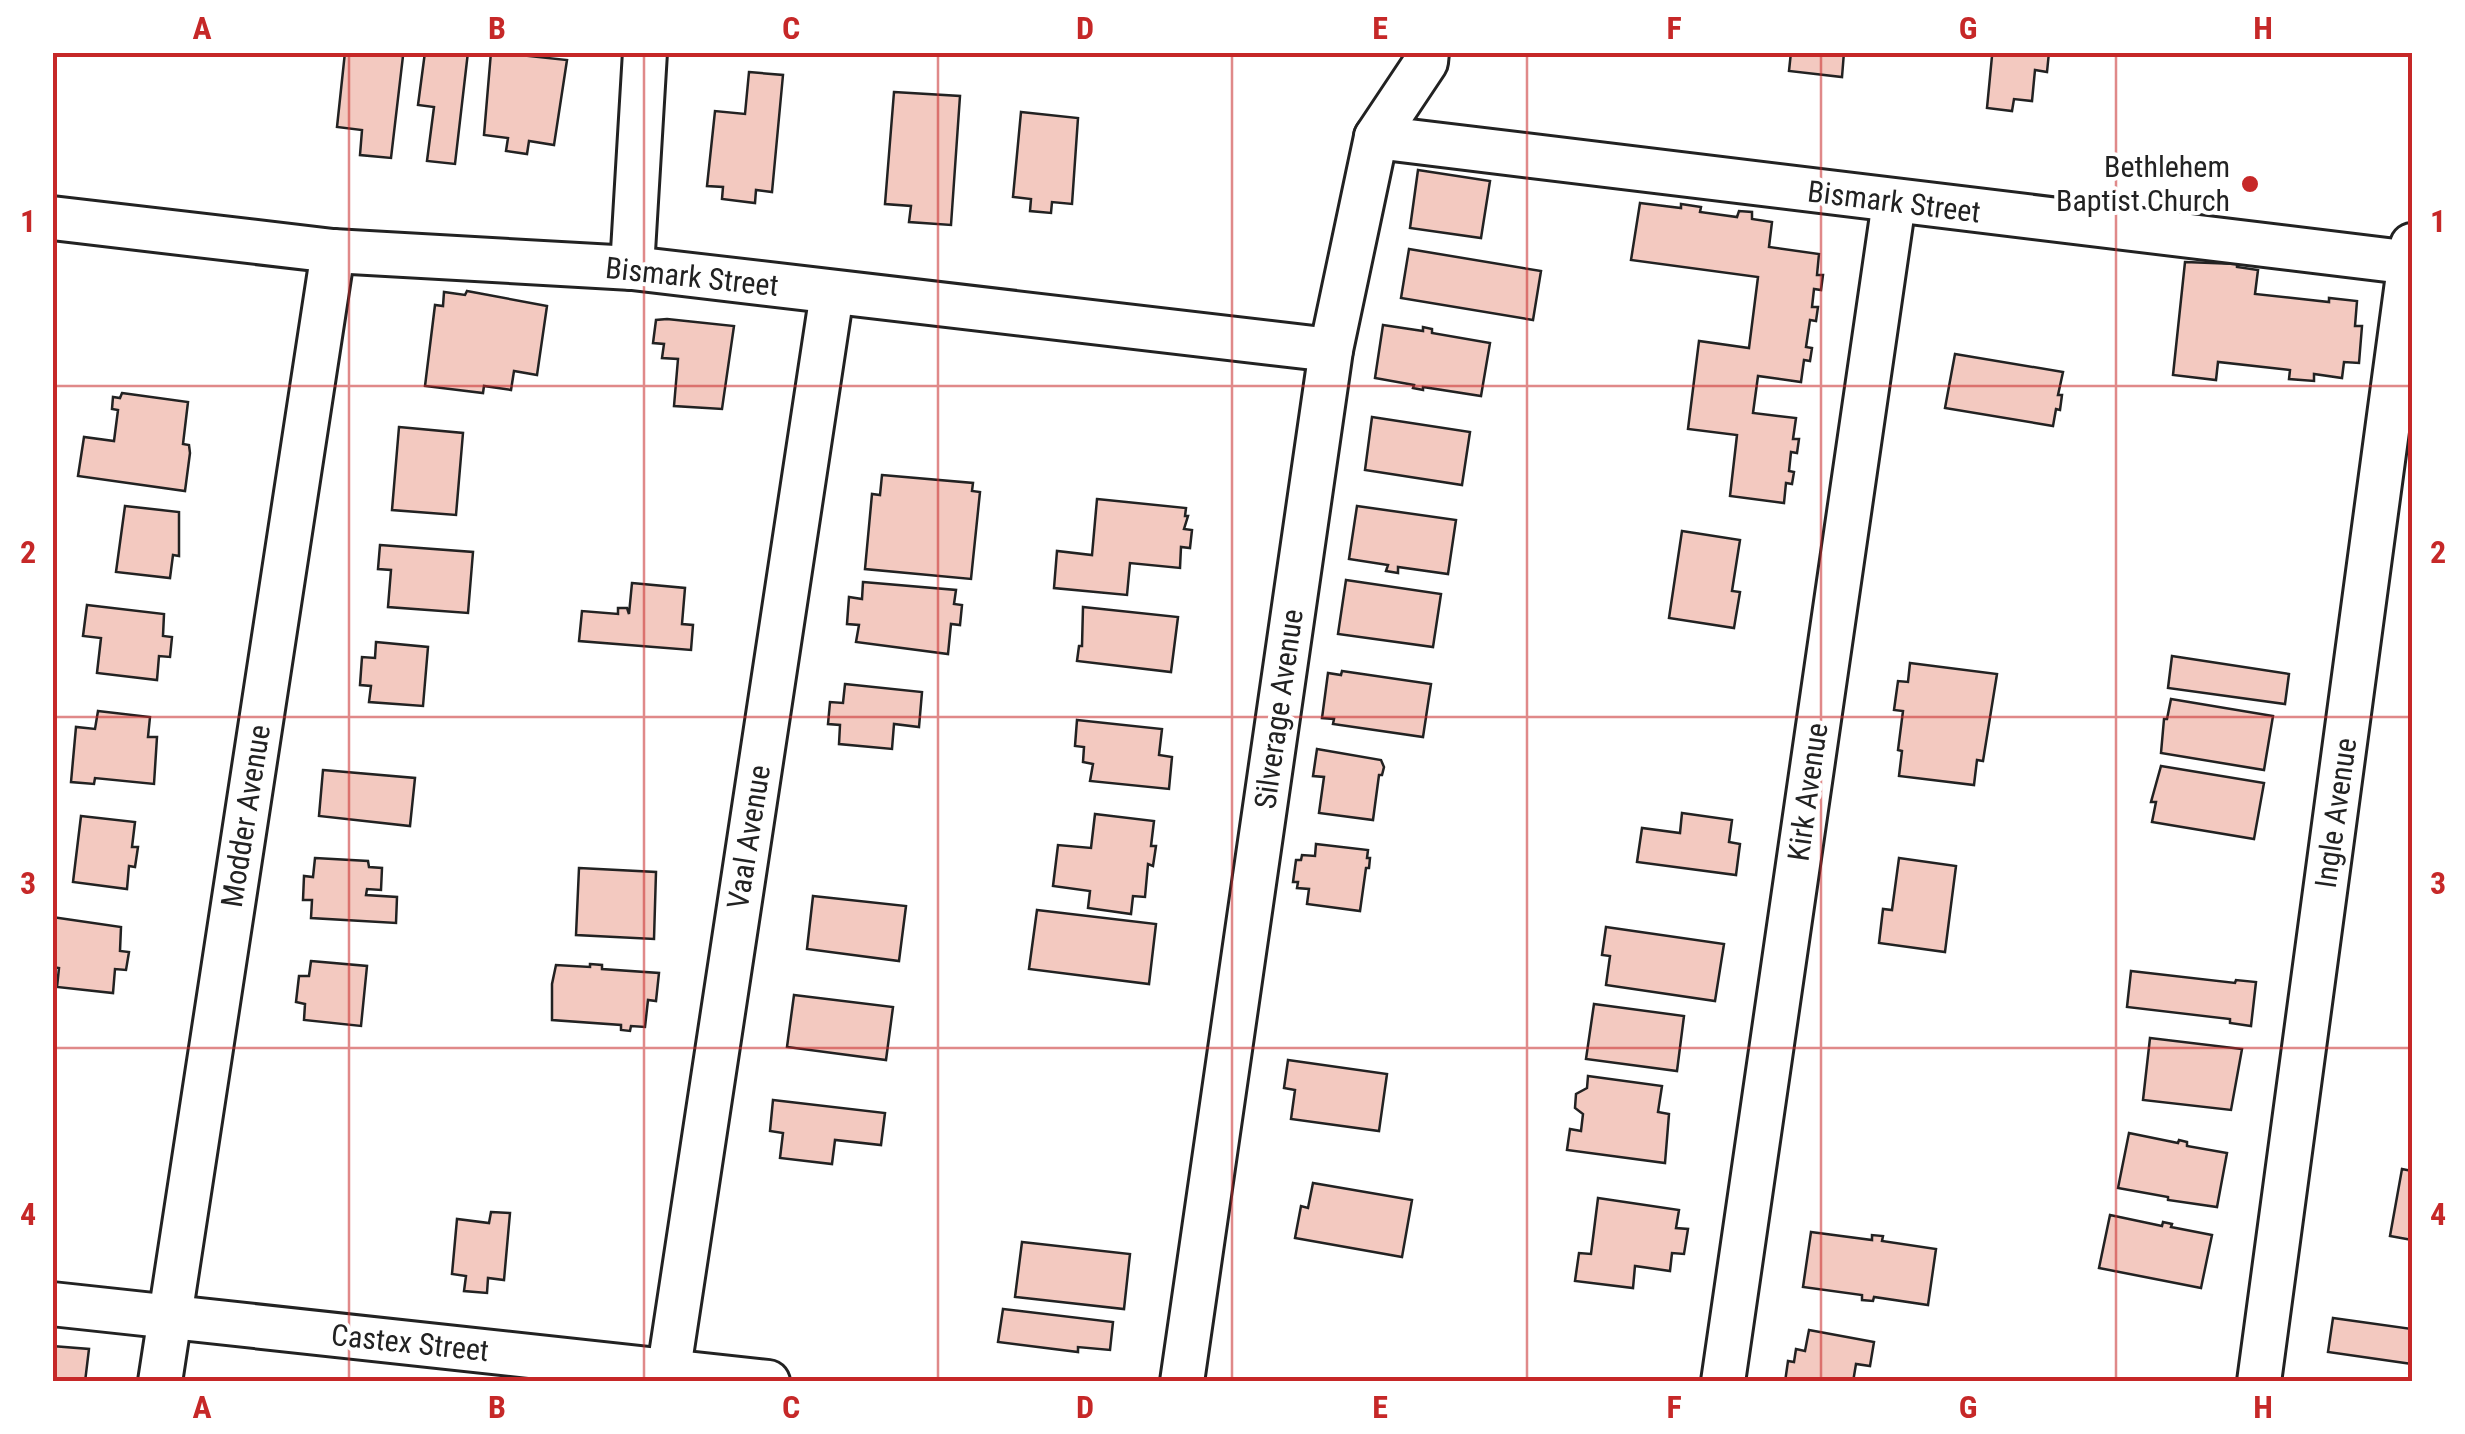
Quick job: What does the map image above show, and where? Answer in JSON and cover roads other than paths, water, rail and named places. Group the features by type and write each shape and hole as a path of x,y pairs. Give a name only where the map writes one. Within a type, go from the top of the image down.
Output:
{"street":[{"path":"632,268 645,52"},
{"name":"Silverage Avenue","path":"1182,1382 1330,350 1376,137 1426,62 1427,52"},
{"name":"Bismark Street","path":"1376,137 1894,202 2412,257"},
{"name":"Kirk Avenue","path":"1723,1382 1894,202"},
{"name":"Bismark Street","path":"52,218 333,251 632,268 1330,350"},
{"name":"Modder Avenue","path":"160,1382 333,251"},
{"name":"Ingle Avenue","path":"2259,1382 2412,257"},
{"name":"Vaal Avenue","path":"668,1376 832,293"},
{"name":"Castex Street","path":"52,1304 668,1376 768,1382"}],"place":[{"name":"Bethlehem Baptist Church","path":"2250,184"}]}
